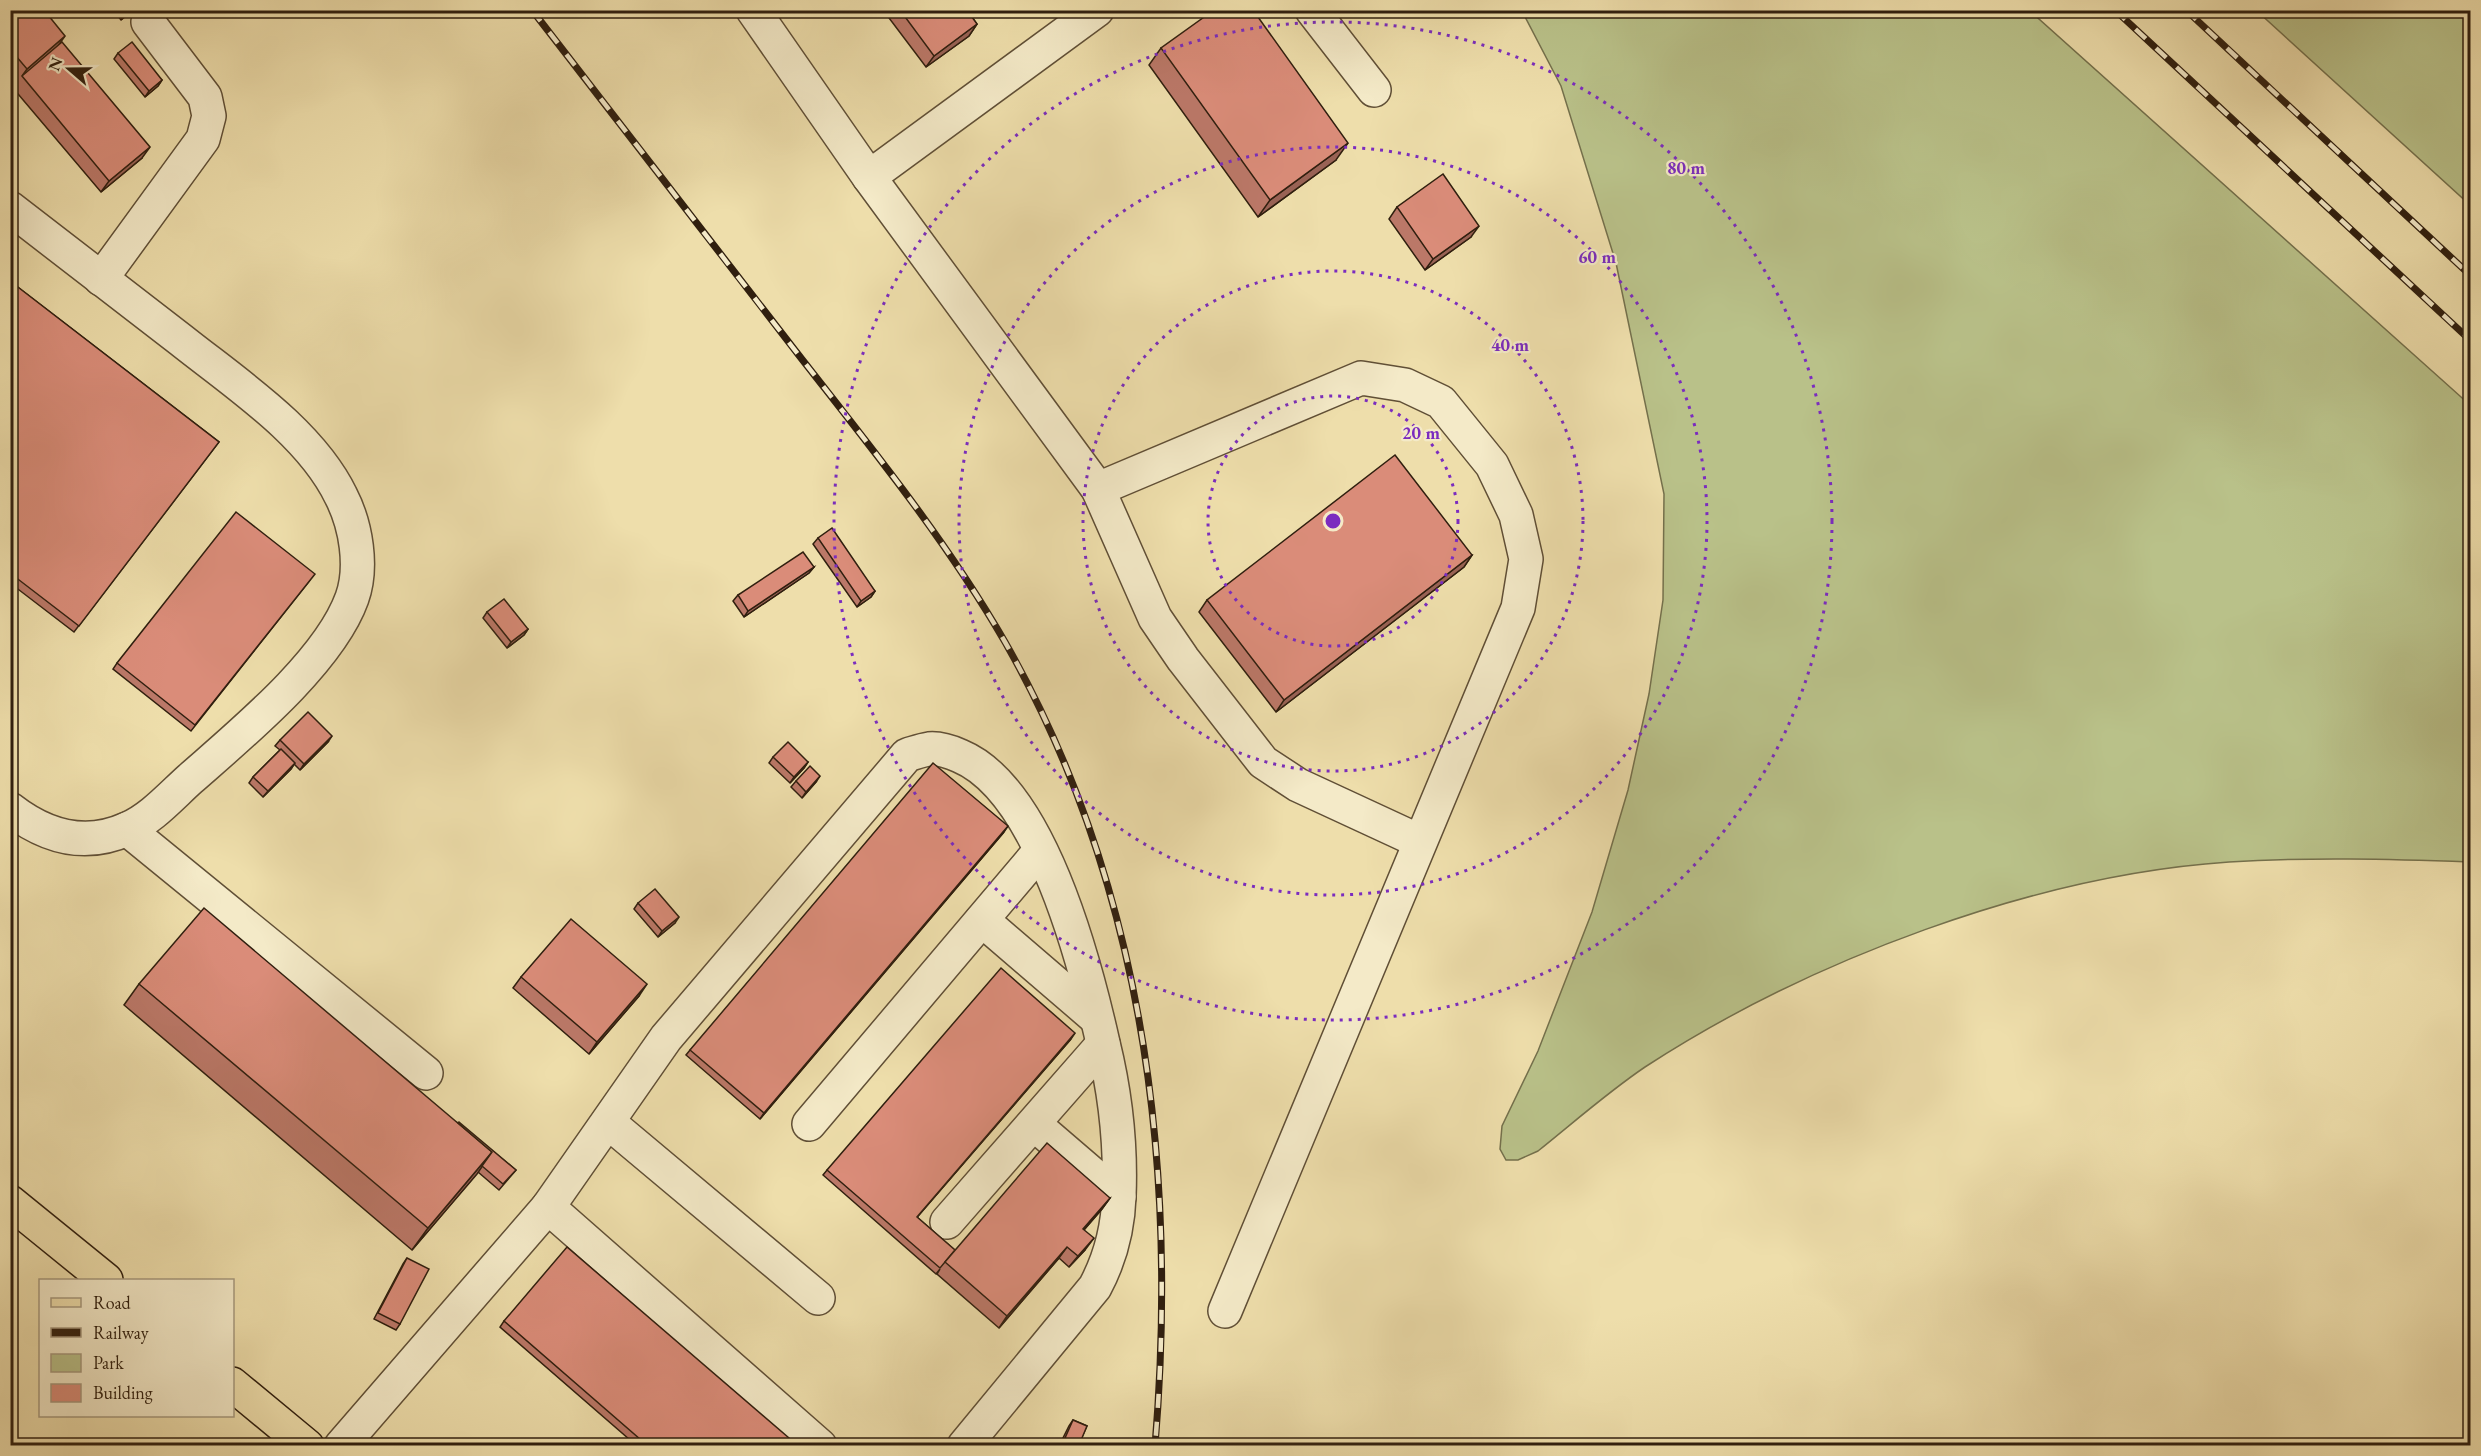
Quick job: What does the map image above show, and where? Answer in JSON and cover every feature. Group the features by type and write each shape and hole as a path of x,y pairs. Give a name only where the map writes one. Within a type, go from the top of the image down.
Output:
{"main road":[{"path":"10,1202 104,1279"},
{"path":"234,1386 307,1446"}],"lane":[{"path":"753,10 868,177 1098,489 1155,618 1183,659 1263,762 1298,785 1419,840"},
{"path":"868,177 1097,10"},
{"path":"1312,10 1374,90"},
{"path":"102,279 203,138 209,116 205,97 148,22"},
{"path":"10,208 239,386 299,439 323,464 342,497 354,531 357,570 353,596 337,630 306,666 263,714 150,814 127,830 98,837 68,839 44,830 10,810"},
{"path":"1098,489 1361,378 1405,385 1441,402 1492,465 1516,514 1526,559 1518,608 1419,840 1225,1311"},
{"path":"341,1446 548,1208 666,1038 907,755 930,748 949,751 971,761 994,778 1012,798 1028,824 1058,889 1100,1031 1116,1114 1119,1197 1115,1237 1107,1263 1095,1287 964,1446"},
{"path":"127,830 426,1073"},
{"path":"809,1124 1040,851"},
{"path":"982,920 1100,1031"},
{"path":"947,1222 1034,1124 1100,1031"},
{"path":"608,1122 818,1298"},
{"path":"1034,1124 1119,1197"},
{"path":"548,1208 820,1446"}],"green space":[{"path":"1522,11 2030,11 2470,405 2470,862 2290,859 2229,862 2155,870 2078,885 2002,905 1925,930 1850,959 1778,992 1709,1028 1645,1067 1538,1151 1518,1160 1506,1160 1500,1149 1502,1126 1538,1051 1592,912 1628,790 1649,694 1663,600 1664,494 1616,263 1561,86"},
{"path":"2257,11 2470,11 2470,205"}],"building":[{"path":"10,10 44,10 65,36 27,69 10,49"},
{"path":"900,10 967,10 977,24 934,56"},
{"path":"1214,10 1253,10 1348,143 1270,200 1161,48"},
{"path":"62,42 150,147 109,181 22,76"},
{"path":"132,42 162,80 149,91 118,53"},
{"path":"1443,174 1479,226 1433,259 1397,207"},
{"path":"10,281 219,442 79,626 10,573"},
{"path":"1395,455 1472,555 1284,700 1207,600"},
{"path":"236,512 315,574 195,725 117,663"},
{"path":"832,528 875,591 861,601 818,538"},
{"path":"803,552 814,567 748,611 738,595"},
{"path":"504,599 528,629 511,642 487,612"},
{"path":"308,712 332,736 304,764 280,740"},
{"path":"788,742 808,762 794,777 773,757"},
{"path":"281,749 295,763 268,791 253,777"},
{"path":"933,763 1008,826 764,1113 690,1050"},
{"path":"810,766 820,776 806,792 796,781"},
{"path":"655,889 679,917 662,931 638,903"},
{"path":"204,908 492,1152 428,1228 139,984"},
{"path":"571,919 647,984 597,1042 521,977"},
{"path":"1001,968 1075,1033 917,1217 955,1250 940,1268 827,1170"},
{"path":"459,1122 516,1170 503,1184 482,1166 492,1152"},
{"path":"1047,1143 1110,1198 1083,1229 1094,1238 1078,1256 1067,1247 1007,1316 945,1262"},
{"path":"567,1247 796,1444 794,1446 648,1446 504,1321"},
{"path":"407,1258 429,1269 400,1324 378,1313"},
{"path":"1073,1420 1087,1426 1079,1445 1065,1438"},
{"path":"614,1440 620,1446 609,1446"}],"railway":[{"path":"532,10 882,461 934,532 1005,642 1053,736 1091,832 1120,931 1141,1032 1155,1134 1161,1238 1161,1342 1155,1446"},
{"path":"2115,10 2470,340"},
{"path":"2186,10 2470,275"}]}
